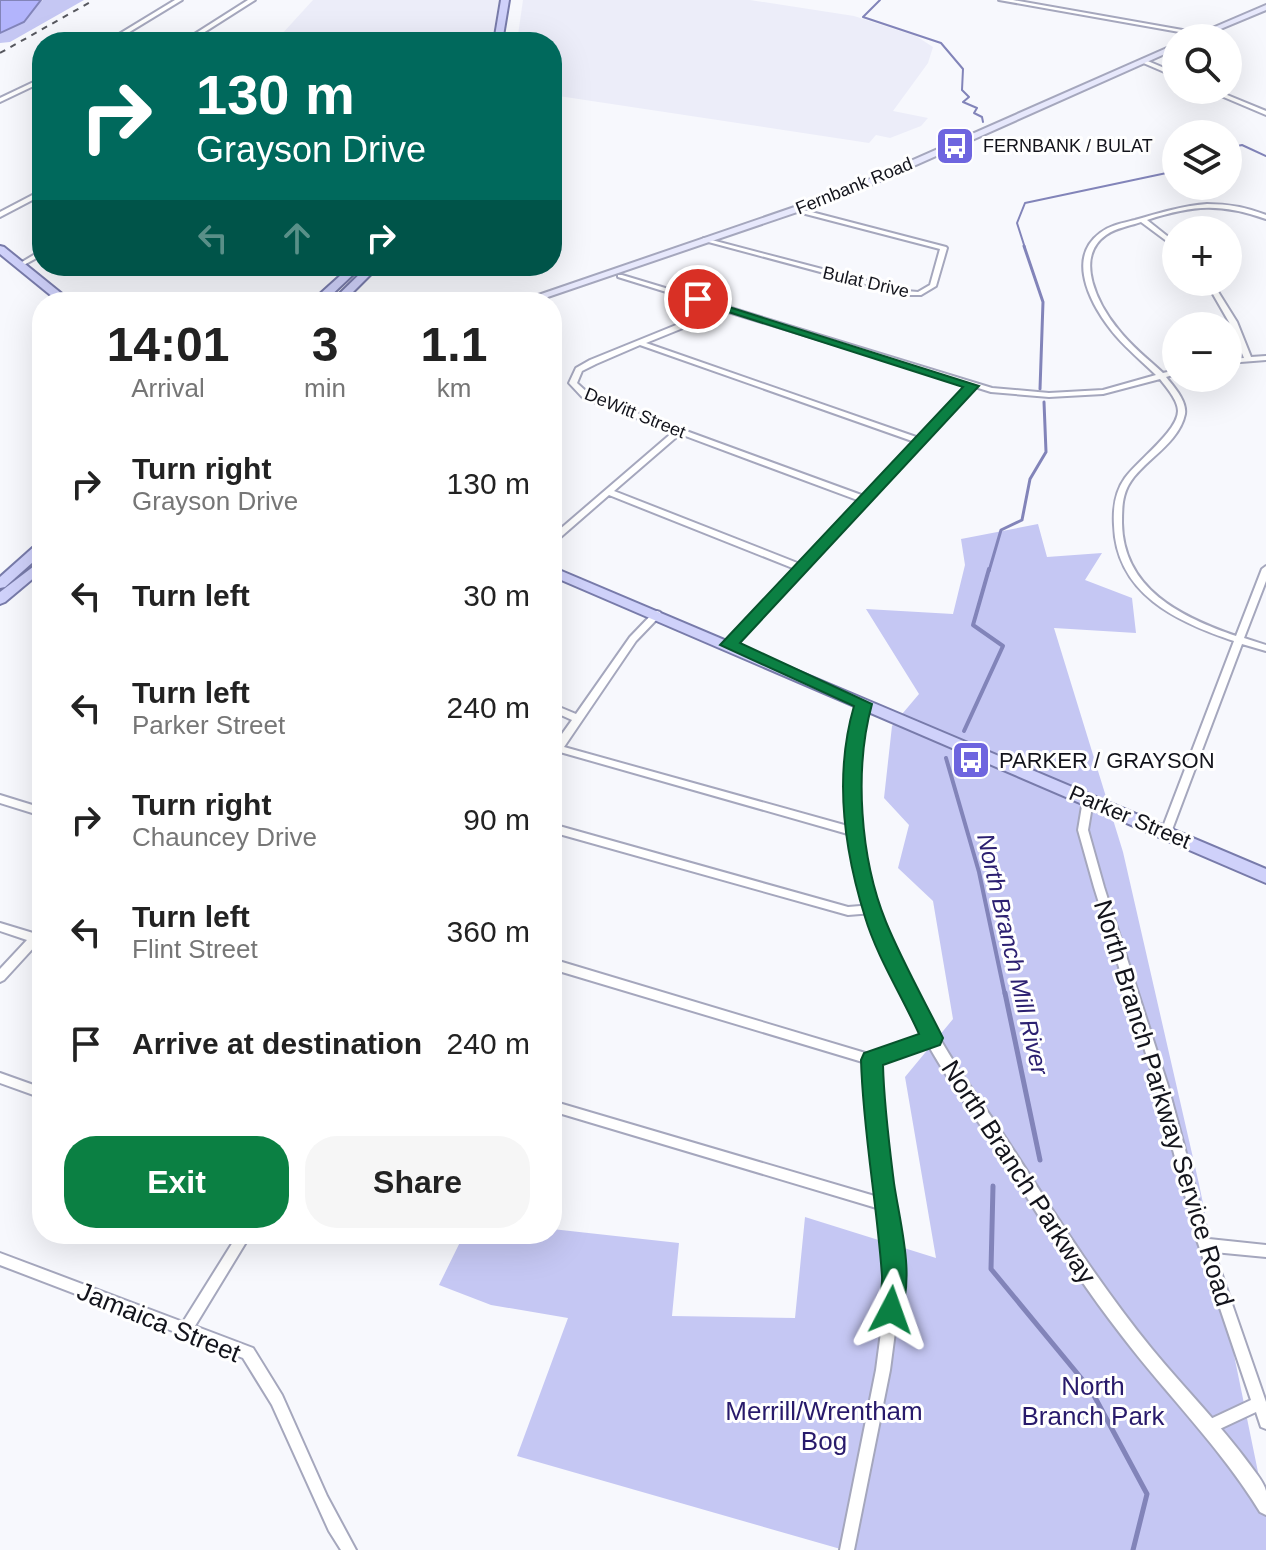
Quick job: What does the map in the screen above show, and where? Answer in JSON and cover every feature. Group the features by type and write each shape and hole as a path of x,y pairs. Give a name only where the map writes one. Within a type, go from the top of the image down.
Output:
{"main road":[{"path":"500,32 505,0"},
{"path":"511,32 516,0"},
{"path":"1225,24 1262,8"},
{"name":"Fernbank Road","path":"552,292 850,191 1162,52"},
{"path":"0,249 32,275"},
{"path":"34,276 54,292"},
{"path":"328,292 346,276"},
{"path":"347,292 364,276"},
{"path":"0,584 32,556"},
{"path":"0,599 32,572"},
{"name":"Parker Street","path":"562,575 1266,876"}],"street":[{"path":"126,32 179,0"},
{"path":"201,32 252,0"},
{"path":"1002,0 1162,27"},
{"path":"1143,61 1162,69"},
{"path":"0,100 32,85"},
{"path":"1242,103 1266,113"},
{"path":"0,215 32,197"},
{"path":"1162,375 1116,332 1094,294 1084,259 1090,245 1102,234 1174,209 1209,204 1266,217"},
{"name":"Bulat Drive","path":"704,240 906,293 919,294 933,286 944,248 796,210"},
{"path":"1142,220 1162,235"},
{"path":"20,265 32,258"},
{"path":"620,276 728,307 972,386 1030,394 1083,393 1162,375"},
{"path":"1217,296 1233,322 1248,358"},
{"name":"DeWitt Street","path":"728,307 584,366 573,383 586,396 866,500"},
{"path":"640,343 921,441"},
{"path":"1242,359 1266,358"},
{"path":"729,645 972,386"},
{"path":"1174,392 1179,400 1180,421 1141,462 1123,488 1118,505 1118,543 1125,564 1157,602 1187,620 1266,648"},
{"path":"562,532 679,431"},
{"path":"609,492 801,568"},
{"path":"1166,832 1266,569"},
{"path":"562,741 633,639 657,614"},
{"name":"North Branch Parkway","path":"863,704 855,735 851,779 855,832 873,909 909,996 1045,1218 1146,1355 1209,1427 1266,1506"},
{"path":"562,712 576,718"},
{"path":"562,754 855,832"},
{"path":"0,799 32,809"},
{"name":"North Branch Parkway Service Road","path":"1088,800 1083,830 1162,1086 1205,1245 1266,1422"},
{"path":"562,831 848,911 873,909"},
{"path":"0,927 32,935"},
{"path":"0,977 32,945"},
{"path":"562,967 872,1060 932,1038"},
{"path":"847,1550 883,1370 895,1279 873,1109 872,1060"},
{"path":"0,1078 32,1089"},
{"path":"562,1109 886,1205"},
{"path":"186,1329 239,1244"},
{"path":"1205,1245 1266,1251"},
{"name":"Jamaica Street","path":"0,1259 248,1353 271,1383 332,1525 349,1550"},
{"path":"1209,1427 1258,1404"}],"shaded area":[{"path":"0,0 41,0 24,22 0,33"},
{"path":"313,0 499,0 494,32 284,32"},
{"path":"523,0 750,0 854,16 916,36 933,47 928,63 893,111 928,118 921,126 890,138 876,135 869,143 562,97 562,32 518,32"}],"green space":[{"path":"43,0 84,0 10,42 0,43 0,23 22,15"},
{"name":"North Branch Park","path":"1038,524 1047,557 1102,553 1085,580 1132,598 1136,633 1054,628 1123,852 1199,1184 1266,1511 1266,1550 844,1550 517,1456 568,1318 491,1305 439,1285 459,1244 562,1244 562,1230 679,1243 672,1316 795,1318 805,1217 936,1258 905,1077 953,1019 933,901 898,868 909,825 884,798 892,726 919,694 866,609 953,614 965,565 961,539"}],"waterway":[{"path":"880,0 863,17 941,43 963,69 962,90 969,97 963,102 977,108 974,113 982,117 983,122"},
{"name":"North Branch Mill River","path":"1242,145 1266,156"},
{"name":"North Branch Mill River","path":"1025,248 1017,223 1025,203 1162,174"},
{"name":"North Branch Mill River","path":"1024,246 1043,302 1040,389"},
{"name":"North Branch Mill River","path":"989,571 1001,530 1022,520 1030,479 1046,452 1044,402"},
{"name":"North Branch Mill River","path":"964,731 1003,646 973,625 989,569"},
{"name":"North Branch Mill River","path":"946,758 979,872 1005,995"},
{"name":"North Branch Mill River","path":"1005,993 1040,1160"},
{"name":"North Branch Mill River","path":"993,1186 991,1269 1091,1390 1147,1494 1133,1550"}],"railway":[{"path":"37,32 94,0"},
{"path":"0,53 32,35"}],"place":[{"name":"FERNBANK / BULAT","path":"955,146"},
{"name":"PARKER / GRAYSON","path":"971,760"}],"route":[{"path":"698,299 972,386 729,645 863,704 855,735 851,779 860,857 875,920 909,996 932,1038 872,1060 873,1109 895,1279 891,1310"}],"park label":[{"name":"Merrill/Wrentham Bog","path":"824,1426"}]}
